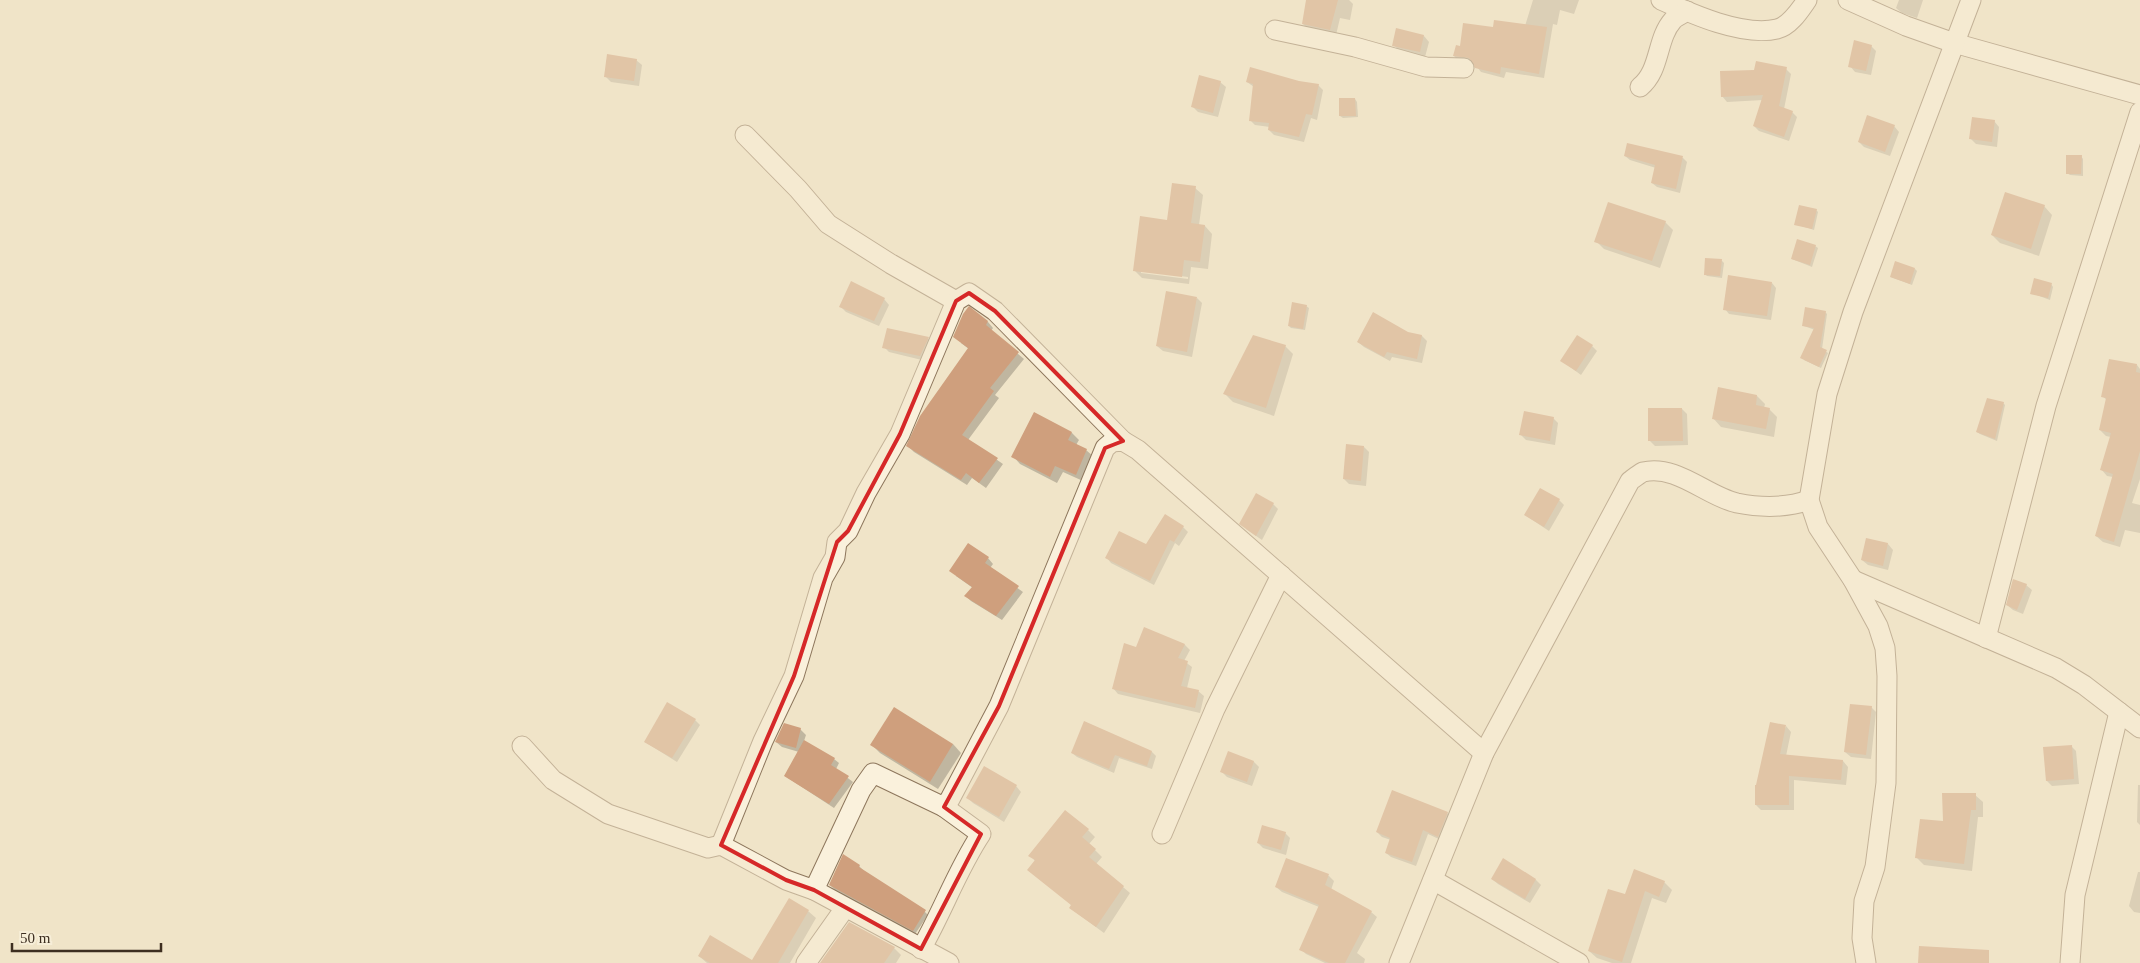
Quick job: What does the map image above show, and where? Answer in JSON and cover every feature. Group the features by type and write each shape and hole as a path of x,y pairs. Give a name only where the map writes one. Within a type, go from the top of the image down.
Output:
{"street":[{"path":"1661,0 1703,19 1750,30 1778,29 1795,17 1807,0"},
{"path":"1848,0 1906,26 1954,44 2140,95"},
{"path":"1866,963 1862,938 1864,901 1875,867 1886,783 1887,676 1885,648 1878,626 1853,580 1818,527 1809,500 1826,394 1853,312 1970,0"},
{"path":"1640,87 1649,80 1658,52 1670,25 1674,19 1687,12"},
{"path":"1275,30 1364,50 1426,67 1464,68"},
{"path":"1986,638 2046,406 2140,112"},
{"path":"745,135 798,189 828,224 891,264 956,301"},
{"path":"720,845 763,741 794,676 823,578 836,558 837,542 848,531 866,493 900,434 956,301 968,293 995,311 1123,441 1138,450 1484,753"},
{"path":"944,808 999,706 1105,448 1112,442 1123,441"},
{"path":"1399,963 1484,753 1630,481 1642,472 1659,471 1675,475 1736,502 1780,507 1792,506 1809,500"},
{"path":"1162,834 1215,709 1280,575"},
{"path":"1853,580 2056,668 2084,686 2140,728"},
{"path":"2070,963 2075,895 2119,712"},
{"path":"522,746 553,780 608,814 708,848 720,845 786,880 814,890 949,963"},
{"path":"814,890 861,790 873,773 944,808 981,834 963,861 938,919 921,949"},
{"path":"1432,880 1579,963"},
{"path":"806,963 845,908"}],"highlighted area":[{"path":"969,293 995,311 1123,441 1105,448 999,706 944,807 981,834 921,949 814,890 786,880 721,845 794,676 837,542 848,531 900,434 956,301"}],"building":[{"path":"1306,0 1338,0 1330,30 1302,24"},
{"path":"1494,20 1547,27 1539,74 1501,67 1500,74 1475,68 1469,58 1453,56 1456,45 1460,46 1463,23 1493,27"},
{"path":"1396,28 1424,35 1420,52 1392,46"},
{"path":"1854,40 1872,45 1866,71 1848,67"},
{"path":"607,54 637,59 634,81 604,77"},
{"path":"1756,61 1787,67 1779,106 1793,111 1784,137 1753,126 1763,95 1721,97 1720,71 1754,70"},
{"path":"1250,67 1299,81 1319,84 1312,115 1306,114 1299,137 1268,130 1269,123 1249,121 1253,84 1246,82"},
{"path":"1199,75 1221,81 1213,113 1191,107"},
{"path":"1339,98 1355,98 1356,116 1339,116"},
{"path":"1867,115 1895,125 1885,152 1858,142"},
{"path":"1972,117 1995,120 1992,142 1969,139"},
{"path":"1627,143 1683,156 1676,189 1651,183 1655,165 1624,156"},
{"path":"2066,155 2082,155 2081,174 2066,174"},
{"path":"1172,183 1196,186 1191,223 1205,225 1200,262 1184,260 1182,277 1133,271 1140,216 1167,220"},
{"path":"2005,192 2045,205 2031,249 1991,235"},
{"path":"1608,202 1666,221 1652,261 1594,242"},
{"path":"1799,205 1817,209 1812,229 1794,225"},
{"path":"1797,239 1816,245 1810,265 1791,259"},
{"path":"1705,258 1722,259 1720,276 1704,275"},
{"path":"1895,261 1915,268 1910,284 1890,277"},
{"path":"1728,275 1772,282 1767,316 1723,310"},
{"path":"2034,278 2052,283 2048,298 2030,294"},
{"path":"851,281 885,298 874,321 839,307"},
{"path":"1166,291 1197,297 1187,352 1156,346"},
{"path":"1292,302 1307,305 1303,329 1288,326"},
{"path":"969,306 988,321 986,325 1019,352 990,388 994,391 962,435 998,458 979,483 966,473 961,480 906,446 920,416 968,348 953,337 963,314"},
{"path":"1805,307 1826,311 1820,347 1827,350 1819,367 1800,358 1814,328 1802,326"},
{"path":"1373,312 1408,332 1422,335 1417,359 1387,352 1384,357 1357,342"},
{"path":"887,328 929,337 920,356 882,348"},
{"path":"1253,335 1286,345 1266,408 1223,394"},
{"path":"1577,335 1593,345 1576,371 1560,361"},
{"path":"2109,359 2137,364 2136,372 2140,373 2140,451 2114,542 2095,536 2113,474 2100,470 2111,433 2099,430 2106,398 2101,397"},
{"path":"1718,387 1757,395 1756,405 1770,408 1766,429 1712,419"},
{"path":"1987,398 2004,402 1995,439 1976,432"},
{"path":"1648,408 1682,408 1683,441 1648,441"},
{"path":"1524,411 1554,417 1550,441 1519,435"},
{"path":"1034,412 1072,432 1068,440 1087,449 1076,475 1055,466 1050,477 1011,457"},
{"path":"1346,444 1364,446 1361,481 1343,479"},
{"path":"1540,488 1560,499 1544,527 1524,515"},
{"path":"1256,493 1274,503 1256,536 1239,524"},
{"path":"1165,514 1184,526 1174,542 1170,540 1150,581 1105,558 1119,531 1146,544"},
{"path":"1866,538 1888,543 1883,566 1861,560"},
{"path":"968,543 989,557 985,563 1019,586 996,616 964,596 972,587 949,571"},
{"path":"2013,579 2027,584 2017,610 2006,605"},
{"path":"1144,627 1185,644 1178,658 1188,661 1181,686 1199,690 1195,708 1112,689 1124,643 1136,647"},
{"path":"667,702 696,719 672,758 644,742"},
{"path":"1850,704 1872,706 1866,755 1844,752"},
{"path":"894,707 953,744 930,782 870,745"},
{"path":"1084,721 1152,751 1147,766 1115,755 1109,769 1071,753"},
{"path":"1770,722 1786,725 1780,754 1843,760 1841,780 1789,776 1789,805 1755,805 1755,785"},
{"path":"784,723 801,728 796,748 775,742"},
{"path":"804,740 835,758 831,765 849,776 829,804 784,776"},
{"path":"2072,745 2074,779 2046,781 2043,747"},
{"path":"1228,751 1254,761 1247,782 1220,772"},
{"path":"984,766 1017,785 999,817 966,798"},
{"path":"1392,790 1448,812 1438,837 1423,830 1412,862 1385,853 1390,838 1376,832"},
{"path":"1942,793 1976,793 1976,810 1971,810 1964,864 1915,858 1920,819 1943,821"},
{"path":"1065,810 1089,829 1082,837 1096,849 1089,857 1124,886 1096,927 1069,908 1071,905 1027,870 1035,860 1028,856"},
{"path":"1262,825 1286,832 1281,850 1257,843"},
{"path":"843,854 860,865 859,867 926,910 913,931 829,885"},
{"path":"1286,858 1329,874 1325,885 1372,911 1345,963 1329,963 1299,950 1319,905 1275,887"},
{"path":"1503,858 1536,879 1525,899 1491,879"},
{"path":"1634,869 1665,881 1659,897 1645,891 1622,962 1588,951 1608,889 1625,894"},
{"path":"789,898 809,910 778,963 710,963 698,956 710,935 752,960"},
{"path":"849,922 895,947 884,963 820,963"},
{"path":"1919,946 1989,950 1989,963 1918,963"}]}
